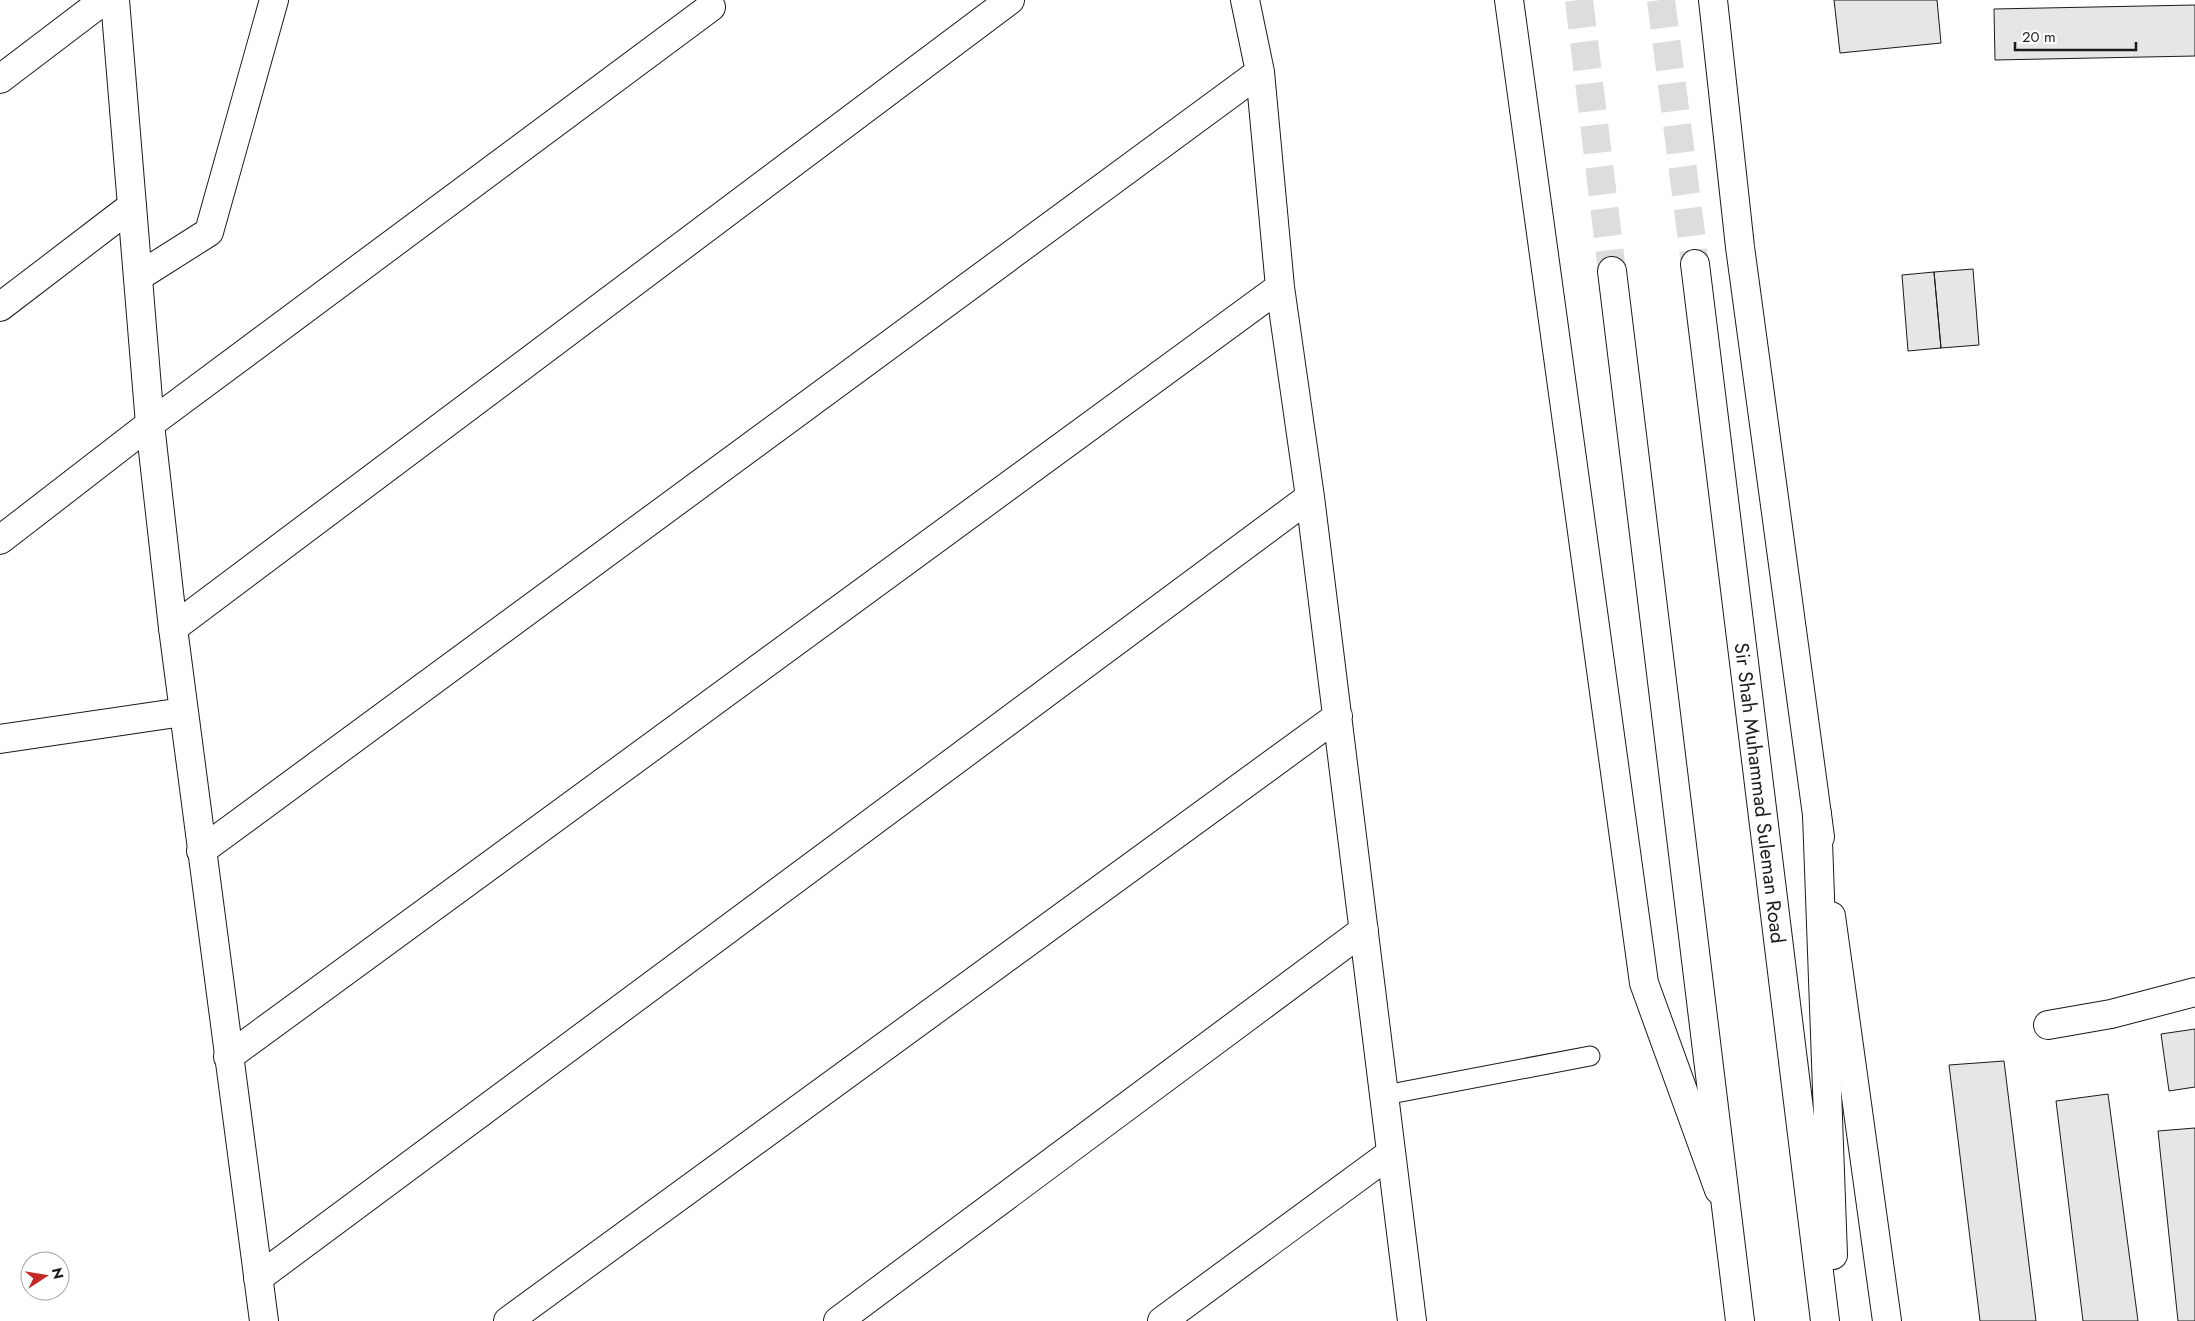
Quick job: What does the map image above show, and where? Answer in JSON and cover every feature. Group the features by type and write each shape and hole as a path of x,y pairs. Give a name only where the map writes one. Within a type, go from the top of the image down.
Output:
{"main road":[{"path":"0,79 104,0"},
{"path":"115,0 150,424 182,712 264,1321"},
{"path":"138,277 209,232 274,0"},
{"path":"173,628 1010,0"},
{"path":"1245,0 1260,72 1280,287 1310,497 1338,716 1412,1321"},
{"path":"1509,0 1644,983 1728,1215"},
{"path":"1713,0 1740,247 1886,1321"},
{"path":"0,540 150,424 711,7"},
{"path":"201,851 1260,72"},
{"path":"0,307 132,206"},
{"name":"Sir Shah Muhammad Suleman Road","path":"1695,264 1825,1321"},
{"path":"1612,271 1740,1321"},
{"path":"228,1057 1280,287"},
{"path":"258,1278 1310,497"},
{"path":"0,739 182,712"},
{"path":"508,1321 1338,716"},
{"path":"1816,814 1833,1243 1833,1321"},
{"path":"838,1321 1364,930"},
{"path":"2048,1025 2111,1014 2195,992"},
{"path":"1162,1321 1391,1152"}],"lane":[{"path":"1385,1095 1590,1056"}],"building":[{"path":"1834,0 1937,0 1941,43 1840,53"},
{"path":"2195,5 2195,56 1995,60 1994,9"},
{"path":"1973,269 1979,345 1941,348 1934,272"},
{"path":"1934,272 1941,348 1908,351 1902,275"},
{"path":"2195,1029 2195,1087 2169,1091 2161,1034"},
{"path":"2004,1061 2036,1321 1980,1321 1949,1065"},
{"path":"2108,1094 2138,1321 2083,1321 2056,1101"},
{"path":"2195,1128 2195,1321 2178,1321 2158,1131"}],"tunnel":[{"path":"1579,0 1612,271"},
{"path":"1661,0 1695,264"}]}
